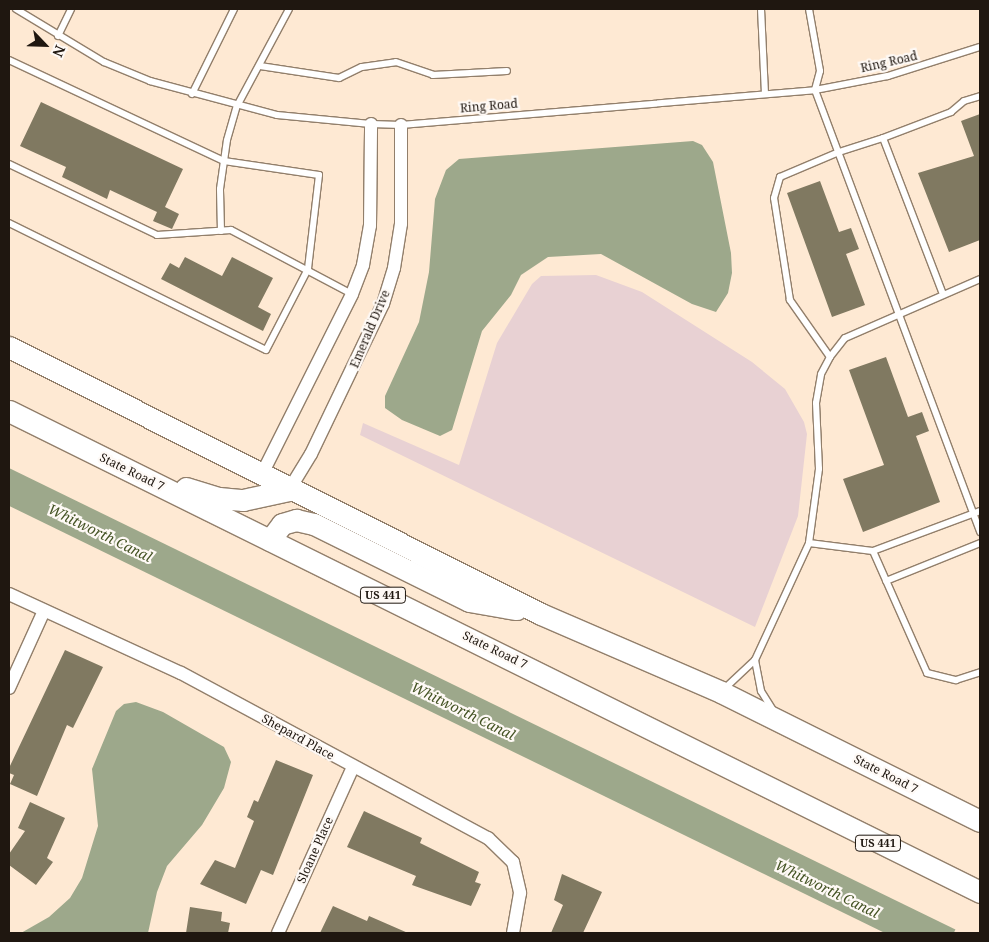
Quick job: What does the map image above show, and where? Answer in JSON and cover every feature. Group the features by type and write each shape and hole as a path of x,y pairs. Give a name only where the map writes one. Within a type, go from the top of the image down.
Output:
{"main road":[{"name":"State Road 7","path":"9,348 261,476 541,614 721,692 980,821"},
{"name":"State Road 7","path":"9,412 980,892"},
{"path":"126,470 219,498 243,500 289,490"},
{"path":"270,540 282,524 296,520 314,524 469,600 541,614"}],"street":[{"path":"261,476 352,294 363,265 370,226 372,124"},
{"name":"Emerald Drive","path":"289,490 311,454 383,304 394,268 401,224 401,124"},
{"name":"Shepard Place","path":"9,594 181,673 353,768 488,838 513,862 520,893 513,933"},
{"path":"9,688 44,611"},
{"name":"Sloane Place","path":"278,933 353,768"}],"lane":[{"name":"Ring Road","path":"16,9 104,62 192,94 277,115 372,124 401,124 815,90 888,76 980,47"},
{"path":"58,36 71,9"},
{"path":"192,94 234,9"},
{"path":"221,231 220,189 237,106 289,9"},
{"path":"761,9 764,94"},
{"path":"809,9 820,71 815,90 980,532"},
{"path":"9,60 224,162 319,175 308,269 266,350 9,223"},
{"path":"260,66 339,78 362,67 396,62 433,74 507,70"},
{"path":"830,357 790,300 774,198 780,177 838,152 883,138 951,112 964,101 980,96"},
{"path":"883,138 943,294"},
{"path":"9,164 158,235 231,230 308,269 352,294"},
{"path":"721,692 755,660 809,543 819,469 816,403 821,374 830,357 845,338 899,312 980,279"},
{"path":"809,543 873,552 980,510"},
{"path":"886,580 980,543"},
{"path":"873,552 927,672 956,680 980,672"},
{"path":"755,660 761,691 783,722"}],"shaded area":[{"path":"596,275 642,292 752,362 785,389 804,422 807,434 798,516 755,627 360,435 363,423 459,465 497,343 532,284 541,276"}],"water":[{"path":"693,141 702,145 713,162 731,253 732,273 728,293 716,312 692,304 601,254 548,257 521,275 511,295 482,331 452,430 440,436 402,420 385,408 385,396 419,322 429,272 435,199 446,170 459,159"},
{"name":"Whitworth Canal","path":"9,468 955,930 954,933 885,933 9,506"},
{"path":"136,702 163,712 224,747 231,762 224,788 202,825 167,866 157,892 148,933 21,933 49,917 70,898 82,878 98,826 92,769 116,711 124,704"}],"building":[{"path":"41,102 183,169 165,207 179,214 172,229 153,221 157,212 110,190 107,199 62,177 66,167 20,146"},
{"path":"980,114 980,240 949,252 918,173 974,156 961,121"},
{"path":"820,181 839,232 851,228 859,249 846,254 865,305 832,317 787,193"},
{"path":"185,257 222,276 232,257 273,278 258,307 271,314 263,331 161,279 170,263 179,268"},
{"path":"886,357 908,417 922,412 929,431 916,436 940,502 863,532 843,479 884,465 849,370"},
{"path":"65,650 103,667 73,728 67,725 37,796 10,784 14,775 9,773 9,768"},
{"path":"276,760 313,775 273,875 261,870 246,904 200,884 215,860 235,868 254,821 247,817 254,800 258,802"},
{"path":"30,802 65,818 47,858 53,862 36,885 9,865 9,854 25,831 18,828"},
{"path":"364,811 422,838 420,843 479,872 475,882 481,884 471,906 412,885 416,876 347,847"},
{"path":"562,874 602,892 583,933 551,933 563,905 554,900"},
{"path":"333,906 367,921 369,916 408,933 320,933"},
{"path":"190,907 222,912 221,921 230,923 228,933 186,933"}]}
